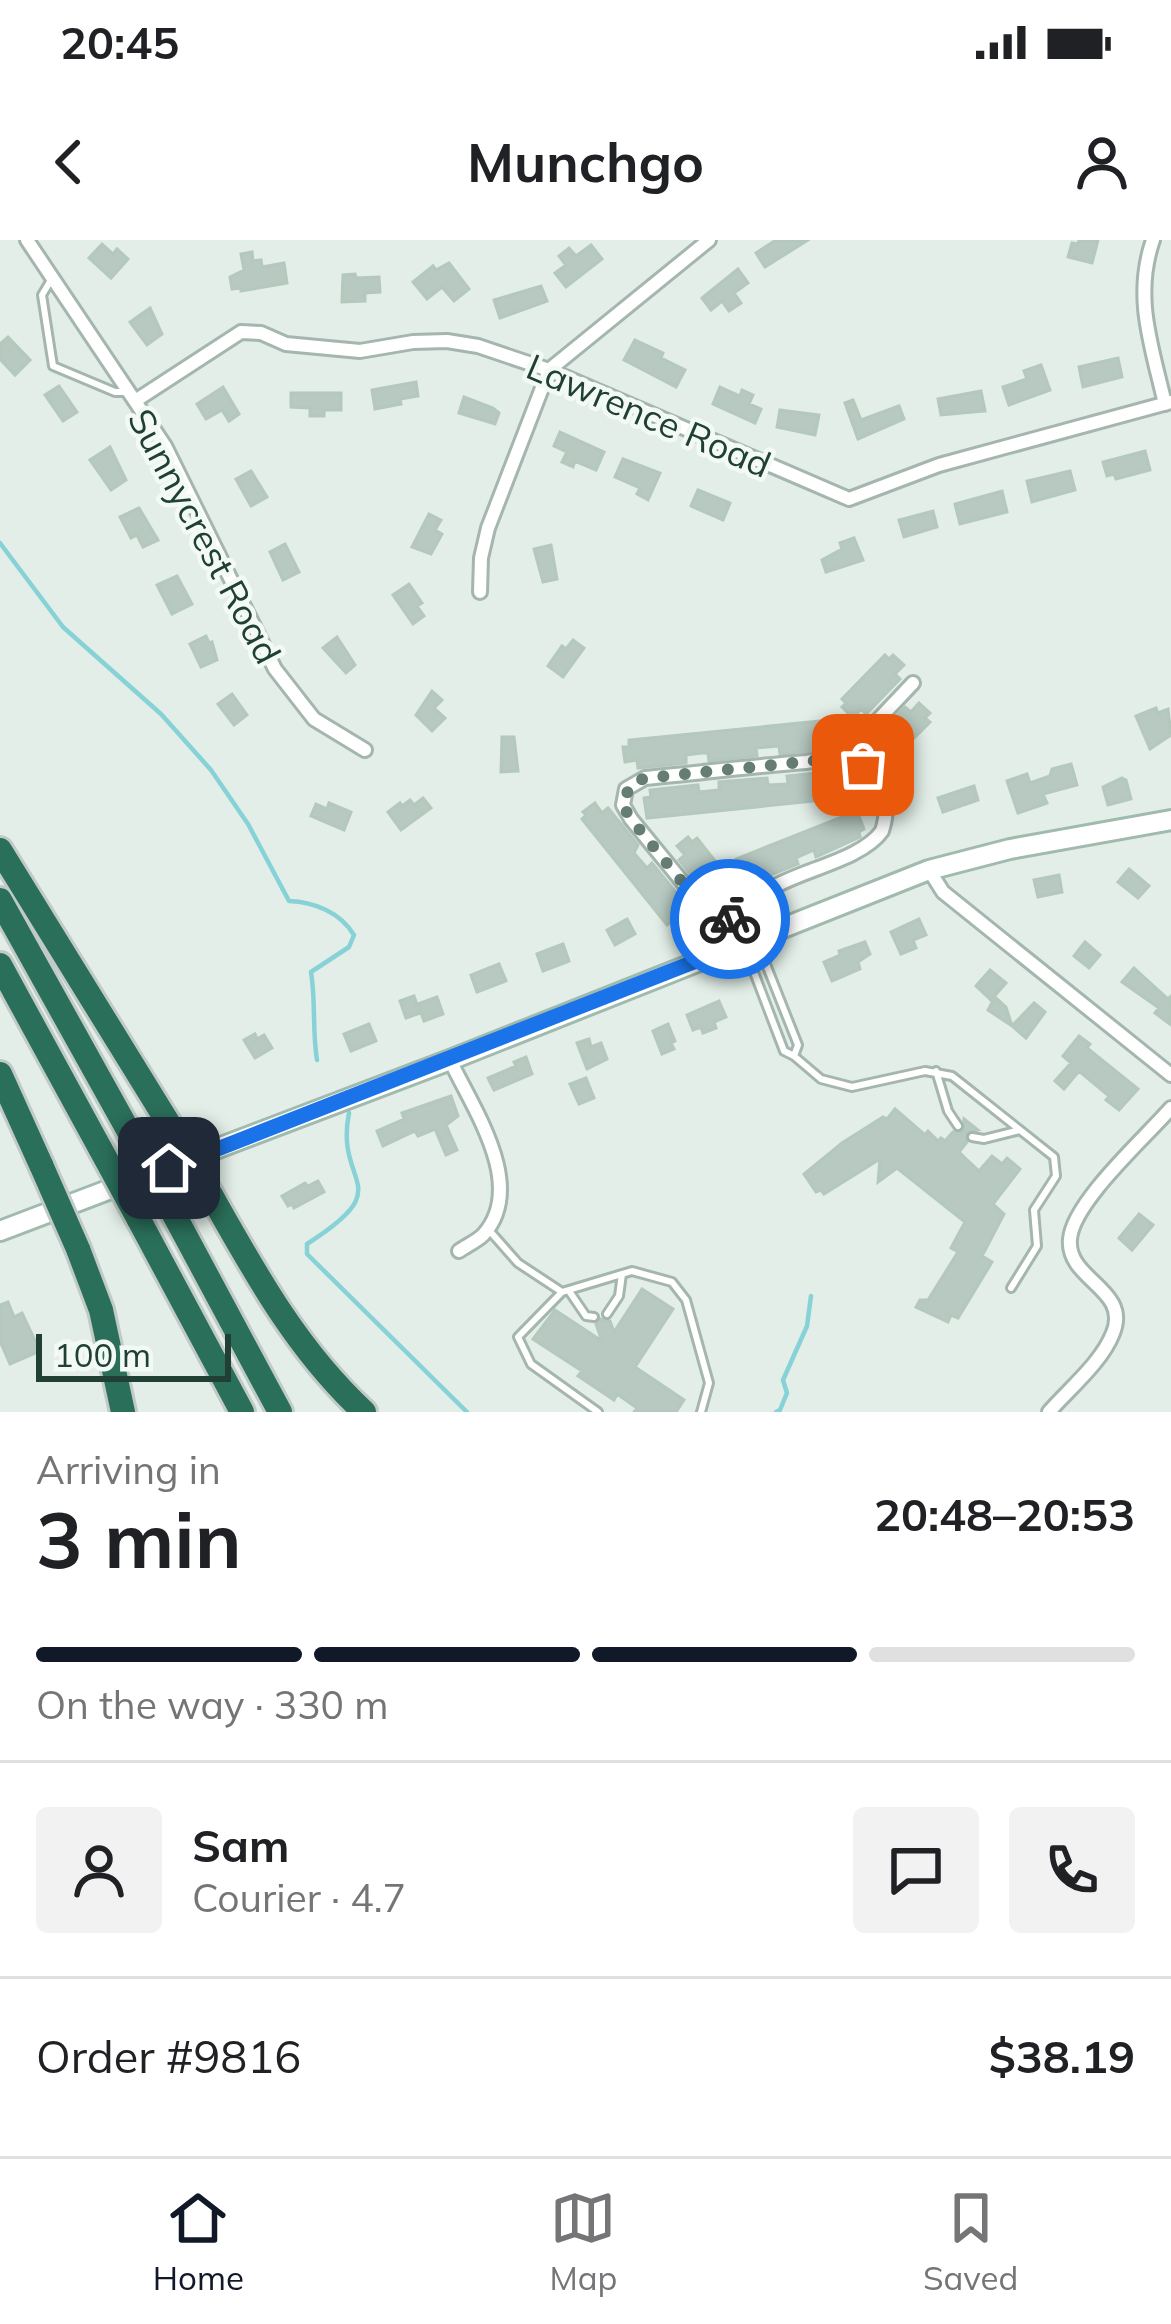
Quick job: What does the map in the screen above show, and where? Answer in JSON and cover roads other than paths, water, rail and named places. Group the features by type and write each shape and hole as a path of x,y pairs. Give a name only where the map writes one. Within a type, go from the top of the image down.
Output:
{"highway":[{"path":"0,850 177,1137 260,1282 303,1347 364,1412"},
{"path":"0,900 280,1412"},
{"path":"0,965 242,1412"},
{"path":"0,1074 78,1249 100,1310 122,1412"}],"main road":[{"path":"0,1231 450,1060 928,870 1028,845 1171,820"}],"street":[{"name":"Sunnycrest Road","path":"27,240 165,446 274,669 314,719 365,750"},
{"path":"480,592 488,528 549,370 709,240"},
{"path":"1154,240 1143,275 1142,298 1168,403"},
{"name":"Lawrence Road","path":"131,397 230,336 247,331 286,344 360,351 446,341 478,346 549,370 849,499 939,465 1168,403"},
{"path":"851,760 862,737 913,682"},
{"path":"851,760 871,771 882,786 886,808 882,831 856,853 758,896 748,915 749,940 733,921 700,904 631,819 623,806 626,789 645,778 851,760"},
{"path":"928,870 943,892 1171,1075"},
{"path":"450,1060 493,1152 498,1193 497,1208 484,1234 459,1251"},
{"path":"1049,1412 1108,1345 1116,1324 1111,1299 1074,1262 1071,1232 1089,1201 1171,1108"}],"lane":[{"path":"52,277 42,295 53,366 131,397"},
{"path":"749,940 784,1051 820,1079 852,1087 936,1071 952,1076 1054,1157 1055,1176 1034,1210 1037,1246 1011,1288"},
{"path":"749,940 798,1045 794,1057"},
{"path":"936,1071 948,1111 958,1126"},
{"path":"972,1137 984,1139 1020,1130"},
{"path":"487,1227 518,1263 565,1291 586,1316 594,1317"},
{"path":"598,1412 530,1364 518,1337 565,1291 632,1270 673,1282 686,1300 709,1383 701,1412"},
{"path":"607,1314 619,1296 622,1274"}],"waterway":[{"path":"0,543 63,627 161,714 211,770 248,824 289,901 326,910 354,935 349,947 311,972 317,1060"},
{"path":"349,1113 349,1156 358,1196 351,1209 307,1244 307,1254 467,1412"},
{"path":"776,1412 787,1393 783,1380 807,1326 811,1296"}]}
